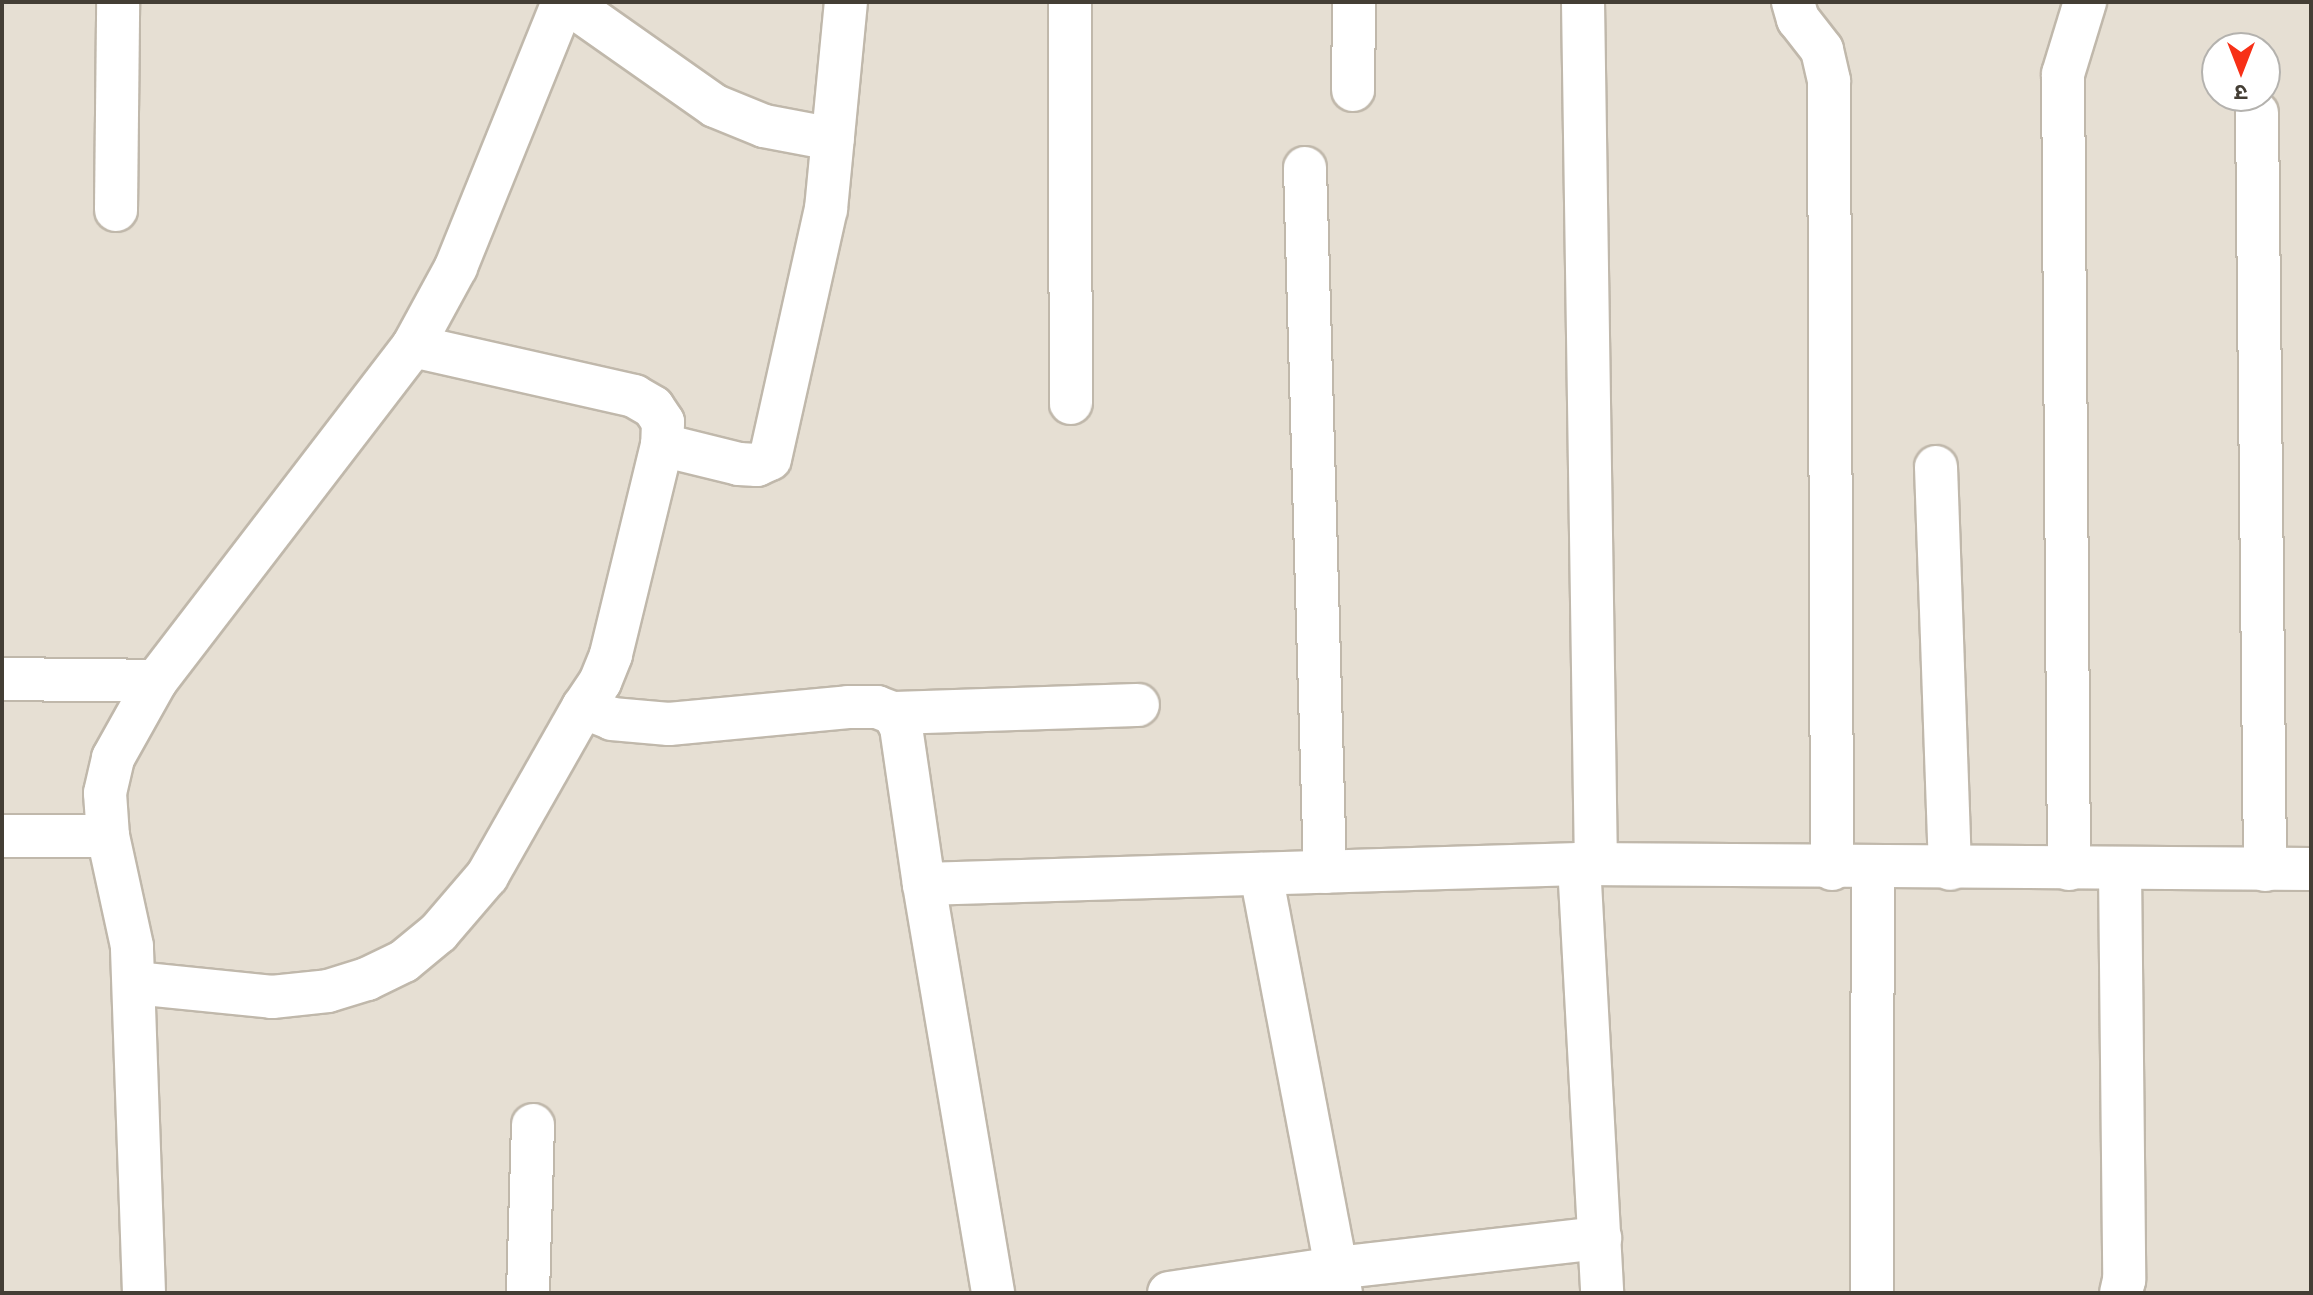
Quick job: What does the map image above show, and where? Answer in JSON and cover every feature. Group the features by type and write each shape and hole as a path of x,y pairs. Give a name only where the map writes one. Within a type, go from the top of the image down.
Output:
{"street":[{"path":"116,210 118,2"},
{"path":"144,1293 135,983 132,946 108,836 105,793 113,758 156,681 413,346 461,255 565,2 715,106 764,126 833,139"},
{"path":"662,445 739,464 757,465 770,459 821,237 846,2"},
{"path":"1070,2 1071,403"},
{"path":"1353,90 1354,2"},
{"path":"1583,2 1588,864 1602,1293"},
{"path":"1793,2 1798,19 1822,50 1829,81 1852,869 1872,1293"},
{"path":"2069,869 2063,74 2085,2"},
{"path":"2257,113 2265,870"},
{"path":"1305,168 1325,872"},
{"path":"135,983 272,997 328,991 367,979 404,961 439,932 487,876 600,682 611,655 662,445 663,422 653,407 634,396 413,346"},
{"path":"1936,467 1950,869"},
{"path":"2,679 156,681"},
{"path":"583,707 612,719 654,724 848,707 877,707 893,713 1138,705"},
{"path":"893,713 901,727 924,884 993,1293"},
{"path":"2,836 108,836"},
{"path":"924,884 1588,864 1852,869 2311,869"},
{"path":"2120,869 2124,1280 2121,1293"},
{"path":"1261,874 1339,1281"},
{"path":"528,1293 533,1125"},
{"path":"1169,1293 1339,1281 1600,1238"}],"shaded area":[{"path":"2,2 2311,2 2311,1293 2,1293"}]}
